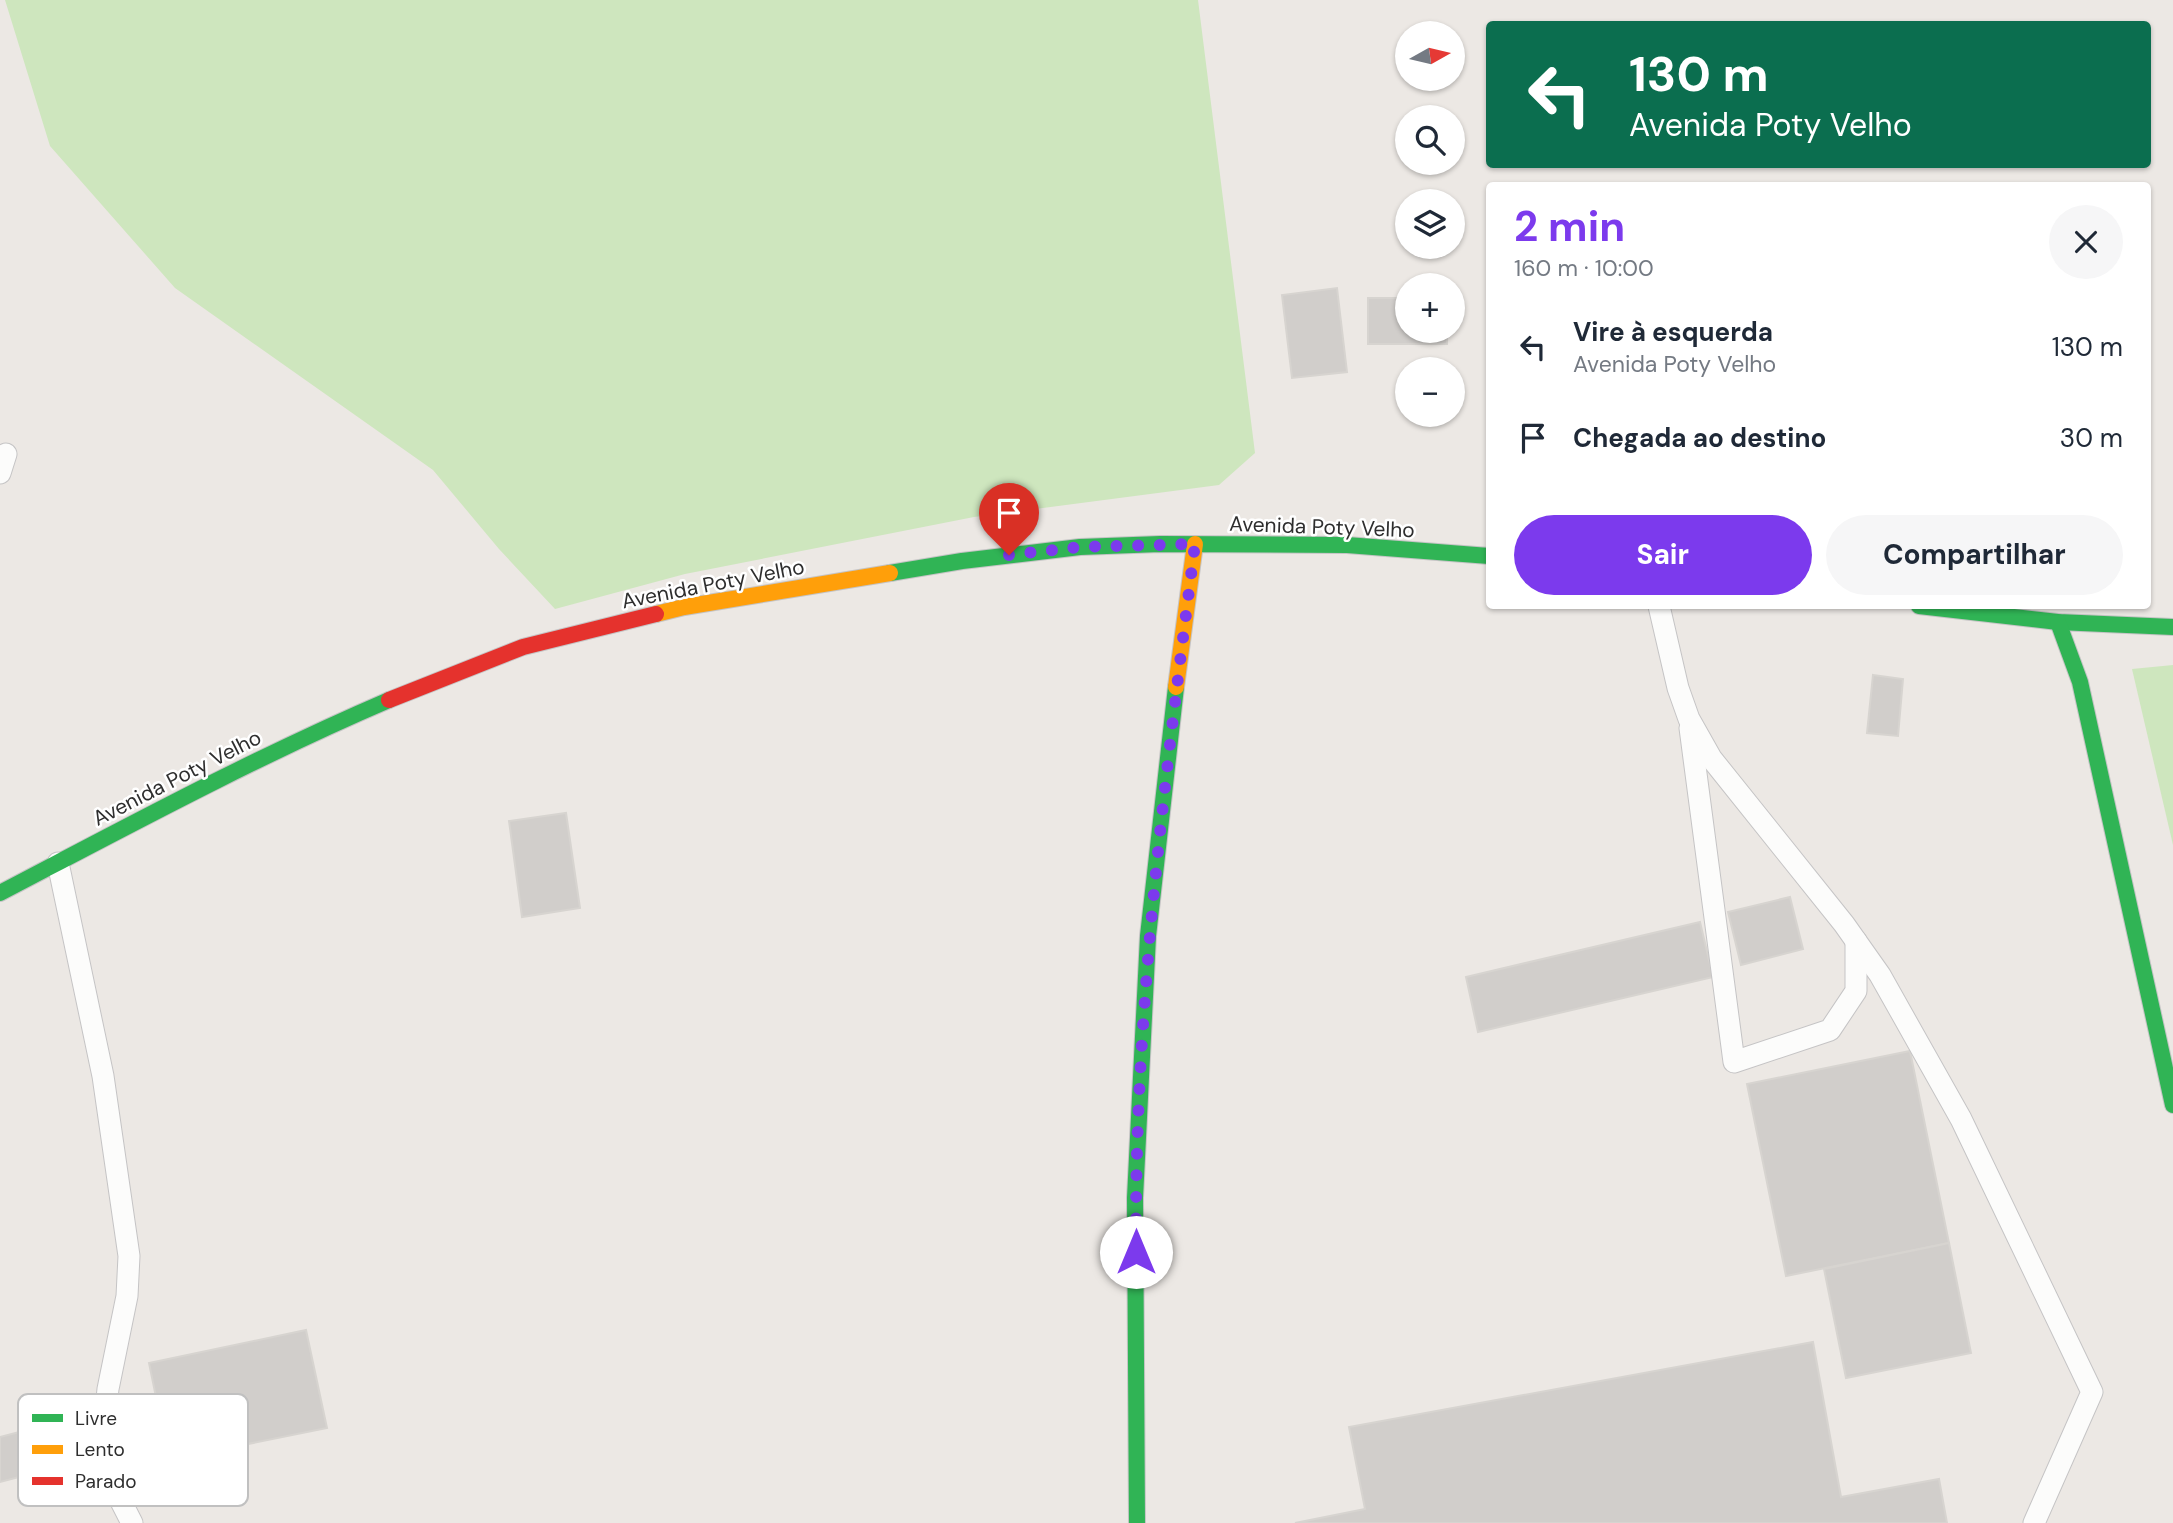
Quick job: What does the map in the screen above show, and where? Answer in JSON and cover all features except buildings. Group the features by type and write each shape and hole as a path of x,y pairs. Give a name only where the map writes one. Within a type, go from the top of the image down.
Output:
{"street":[{"name":"Avenida Poty Velho","path":"0,894 209,784 319,730 420,687 523,647 684,607 962,561 1080,547 1195,544 1347,545 1486,556"},
{"path":"1137,1523 1135,1198 1149,936 1169,741 1195,544"},
{"path":"1945,609 2058,622 2173,627"},
{"path":"2058,622 2080,682 2173,1105"}],"lane":[{"path":"1660,609 1678,688 1689,719 1711,758 1880,975 1961,1119 2092,1392 2034,1523"},
{"path":"1689,719 1734,1062 1830,1030 1856,991 1856,941"},
{"path":"58,863 103,1076 129,1256 127,1296 107,1394"},
{"path":"123,1506 132,1523"}],"green space":[{"path":"5,0 1198,0 1255,453 1219,485 974,517 685,574 555,609 499,549 433,470 175,288 50,146"},
{"path":"2173,665 2173,845 2132,669"}],"traffic: fast":[{"path":"890,573 962,561 1080,547 1160,544 1347,545 1486,556"},
{"path":"1945,609 2058,622 2173,627"},
{"path":"2058,622 2080,682 2173,1105"},
{"path":"1137,1523 1135,1198 1148,936 1176,687"},
{"path":"0,893 241,768 389,700"}],"traffic: slow":[{"path":"1176,687 1195,544"},
{"path":"656,614 890,573"}],"traffic: jam":[{"path":"389,700 523,647 656,614"}],"route":[{"path":"1009,555 1080,547 1195,544 1169,741 1149,936 1135,1198 1136,1252"}]}
